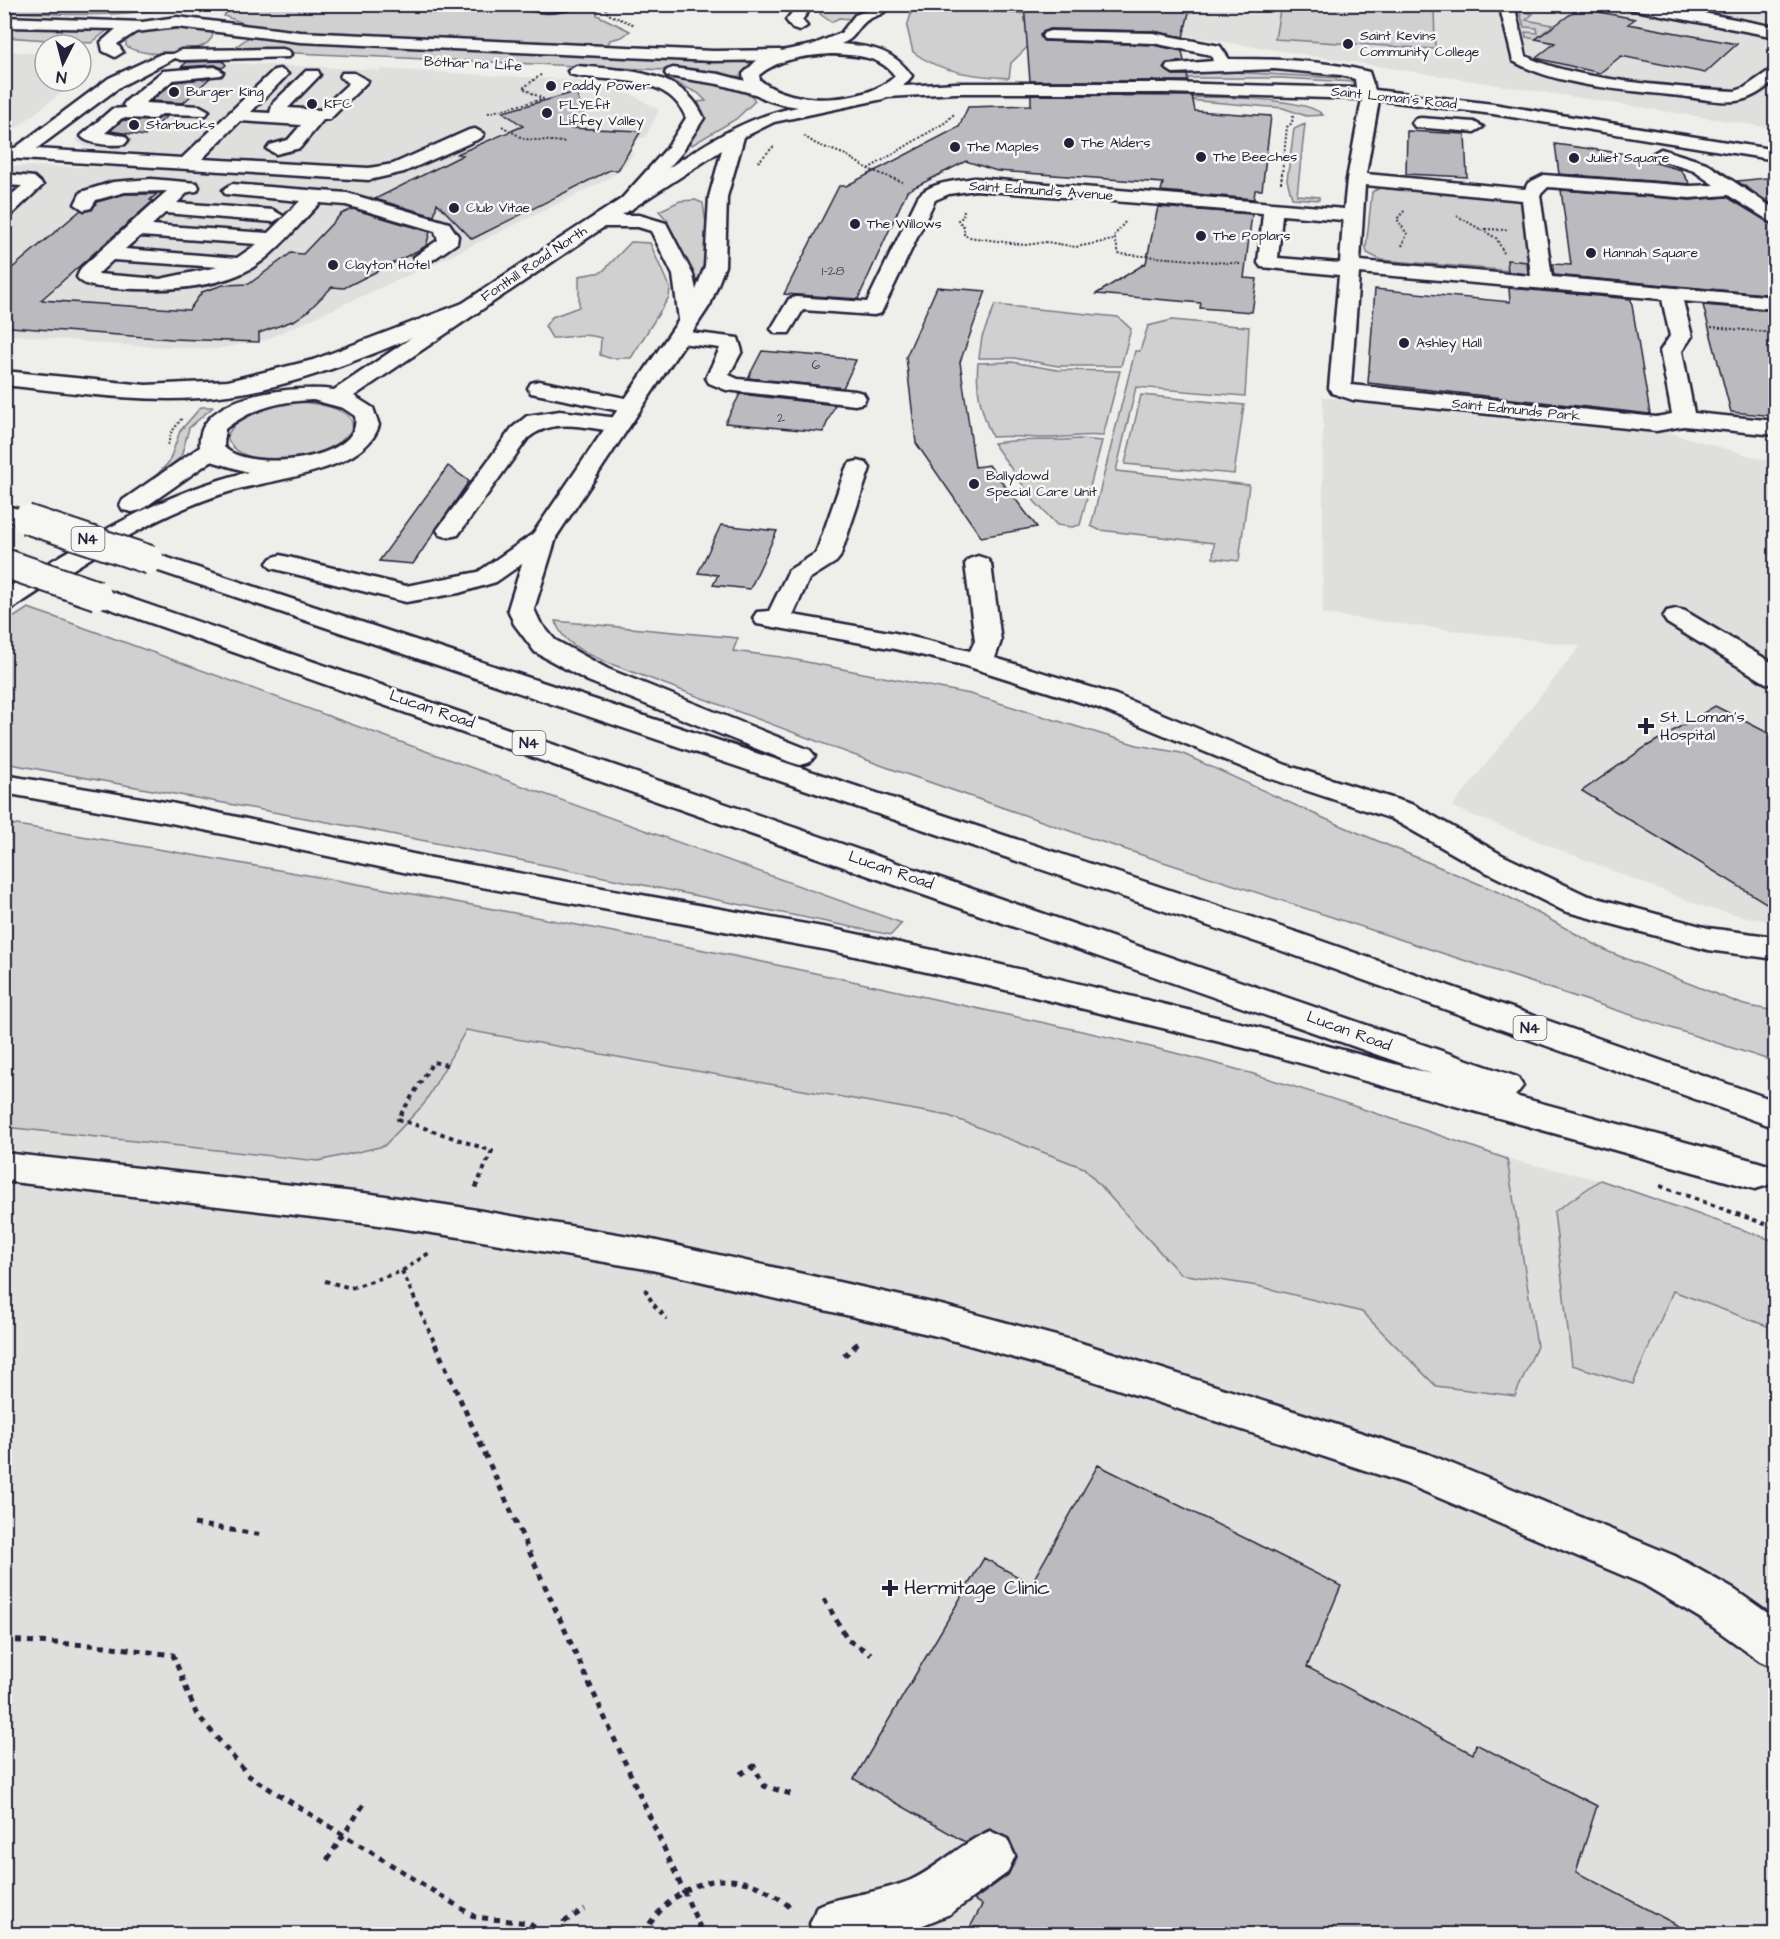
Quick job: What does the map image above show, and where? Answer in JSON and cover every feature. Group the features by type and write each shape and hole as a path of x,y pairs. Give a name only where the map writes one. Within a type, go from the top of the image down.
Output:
{"main road":[{"path":"424,4 474,4"},
{"path":"529,4 552,7 572,4"},
{"path":"799,26 794,20 807,4"},
{"path":"1506,4 1521,61 1538,69 1615,82 1734,96 1750,92 1776,71"},
{"path":"1630,4 1776,32"},
{"path":"767,93 752,82 751,74 761,64 780,55 812,50 839,41 852,31 860,18 882,8 886,20 883,32 888,59"},
{"path":"1666,24 1678,13"},
{"path":"12,153 115,82 174,56 207,47 220,37 220,32 203,19"},
{"name":"Bóthar na Life","path":"4,22 147,25 203,19 257,34 300,37 713,56 780,55"},
{"name":"Bóthar na Life","path":"121,54 110,48 109,42 113,37 147,25"},
{"path":"1050,36 1143,38 1196,45 1214,49 1219,54 1222,64"},
{"path":"93,48 121,54 174,56 302,55"},
{"path":"812,50 856,51 888,59 901,68 904,76 899,85 888,92"},
{"path":"115,82 121,54"},
{"name":"Saint Loman's Road","path":"888,59 935,77 1008,87"},
{"path":"1154,88 1167,69 1222,64 1304,66 1353,71 1363,76 1365,88 1371,95"},
{"path":"1615,82 1637,66"},
{"path":"119,140 90,136 111,117 123,112 197,113 137,108 132,105 169,75 233,71"},
{"path":"552,71 691,75 767,93"},
{"path":"552,71 623,75 653,82 679,93 693,107 695,118 683,139 624,206"},
{"path":"186,164 280,74"},
{"path":"312,75 279,107 278,112 324,115 360,81 348,77"},
{"name":"Saint Loman's Road","path":"888,92 1008,87 1295,90 1371,95 1454,104 1776,155"},
{"path":"1295,90 1332,102 1366,131"},
{"name":"Fonthill Road North","path":"338,397 599,221 753,124 888,92"},
{"name":"Fonthill Road North","path":"753,124 767,93 805,102 857,100"},
{"name":"Saint Edmunds Park","path":"1371,95 1356,179 1351,268 1340,388 1353,393 1645,422 1684,419"},
{"path":"236,116 314,120 294,144 276,149"},
{"path":"1421,123 1489,129"},
{"path":"1536,134 1664,154 1691,162 1776,219"},
{"path":"12,153 369,174 398,168 475,135"},
{"path":"735,136 718,197 715,266 700,305 543,538 521,609 527,624 545,646 569,661 1069,867"},
{"path":"213,165 161,207 88,272 87,277 108,282 172,285 220,274 247,263 316,195"},
{"name":"Saint Edmund's Avenue","path":"782,329 796,303 852,317 874,309 927,197 979,177 1273,208 1353,214"},
{"path":"4,179 27,181 34,185 4,211"},
{"path":"1356,179 1531,195"},
{"path":"1542,282 1531,195 1535,187 1544,181 1690,192 1732,189"},
{"path":"84,204 88,196 111,188 134,185 316,195 378,207 442,227 448,236 447,243 424,257"},
{"path":"161,207 295,217"},
{"path":"1273,208 1268,263 1382,269 1776,303"},
{"path":"599,221 639,221 658,227 683,275 685,329"},
{"path":"136,230 273,239"},
{"path":"109,254 247,263"},
{"path":"1671,294 1681,336 1671,351 1684,419 1776,428"},
{"path":"4,378 81,386 179,391 228,388 323,365 471,306"},
{"path":"685,329 730,343 731,351 717,378 734,385 855,398"},
{"path":"81,386 139,397 249,405"},
{"path":"539,388 624,415"},
{"path":"4,602 119,531 147,517 209,490 290,468 343,452 364,435 368,427 365,412 351,401 338,397 290,395 249,405 218,423 210,443 213,449 228,460 242,465 290,468"},
{"path":"449,530 520,433 535,421 624,415"},
{"path":"4,582 163,486 213,449"},
{"path":"858,468 827,557 798,575 772,619 895,641 979,662 1106,701 1276,771 1403,812 1491,862 1575,903 1708,939 1776,948"},
{"name":"N4","path":"15,515 1285,940 1776,1115"},
{"path":"280,563 406,594 459,585 487,577 543,538"},
{"name":"Lucan Road","path":"4,563 621,775 1766,1179"},
{"path":"978,564 988,641 979,662"},
{"path":"1676,617 1776,677"},
{"path":"4,784 171,813 427,867 828,939 974,970 1252,1038 1766,1179"},
{"path":"5,1168 372,1209 459,1222 652,1255 941,1321 1078,1359 1413,1467 1659,1570 1719,1605 1776,1646"},
{"path":"816,1920 899,1910 932,1896 990,1856"}],"path":[{"path":"1585,9 1590,4"},
{"path":"491,119 483,114 543,99 523,88 552,71"},
{"path":"868,169 946,122 962,104"},
{"path":"1282,189 1280,180 1287,127 1292,123 1293,116 1285,113"},
{"path":"499,124 524,139 566,142"},
{"path":"799,132 816,144 846,155 868,169 909,185"},
{"path":"1382,269 1387,253 1404,244 1407,234 1397,219 1400,213 1411,207 1395,199 1388,190 1388,182"},
{"path":"960,206 964,210 963,217 958,220 964,227 964,235 969,237 1025,245 1047,242 1076,247 1113,240"},
{"path":"1452,215 1484,229 1508,255 1539,260"},
{"path":"1132,217 1115,231 1113,240 1119,254 1256,265 1268,263"},
{"path":"1701,326 1776,333"},
{"path":"168,445 171,432 184,416"},
{"path":"402,1271 704,1935 729,1930 741,1935"},
{"path":"194,1524 263,1535"},
{"path":"824,1599 848,1640 871,1654"},
{"path":"4,1640 105,1646 173,1655 196,1713 249,1776 475,1917 528,1923 545,1935"},
{"path":"740,1774 754,1766 764,1786 791,1794"},
{"path":"327,1860 366,1801"},
{"path":"643,1935 662,1906 683,1890 711,1880 741,1879 768,1888 792,1908 816,1920"},
{"path":"562,1935 564,1922 585,1910"}],"shaded area":[{"path":"243,4 353,4 540,11 595,4 599,5 597,15 630,31 622,37 610,40 607,46 294,33 257,28 224,16 230,8"},
{"path":"916,4 1775,5 1775,116 1765,127 1041,13"},
{"path":"1281,4 1434,5 1435,49 1275,39"},
{"path":"4,5 187,5 142,12 74,15 5,12"},
{"path":"829,5 862,5 851,19 839,18 831,22 820,14"},
{"path":"1518,5 1530,5 1521,11 1533,14 1526,20 1553,25 1535,39 1526,37 1525,32 1538,33 1537,28 1524,27"},
{"path":"913,7 1044,15 1049,26 1011,63 1009,78 971,74 935,65 913,52 907,27"},
{"path":"178,25 210,31 213,35 199,48 173,53 159,54 134,50 126,46 126,41 138,32"},
{"path":"4,26 109,29 93,41 93,33 33,33 33,39 5,37"},
{"path":"249,37 753,63 745,71 745,77 687,71 231,50"},
{"path":"5,51 33,53 33,93 61,93 5,137"},
{"path":"227,63 379,70 352,98 381,69 574,80 633,95 659,110 645,138 629,138 621,152 634,153 619,172 455,254 265,340 217,349 120,345 5,334 5,166 280,169 287,163 96,149 85,147 76,140 160,76 190,68 217,67"},
{"path":"1229,67 1231,72 1341,78 1343,73 1354,77 1353,82 1281,78 1172,78 1172,73"},
{"path":"669,76 730,86 742,90 755,101 736,119 692,145 688,144 703,115 698,102 706,101 698,93 666,78"},
{"path":"1164,98 1273,101 1312,108 1323,115 1306,116 1283,108"},
{"path":"1305,124 1297,195 1319,197 1319,200 1292,198 1287,180 1294,129"},
{"path":"1380,188 1523,201 1529,262 1524,268 1513,271 1381,260 1367,253 1366,248 1372,192"},
{"path":"695,200 703,203 709,244 699,286 670,230 663,223 668,221 659,211 680,201"},
{"path":"631,242 650,243 670,289 669,297 631,358 609,358 600,355 601,338 595,336 552,338 545,326 552,317 579,307 579,276 602,272"},
{"path":"995,305 1118,317 1131,329 1121,366 1058,366 1014,358 979,358 982,337"},
{"path":"1172,320 1249,327 1245,396 1136,387 1116,471 1249,485 1239,561 1213,558 1214,543 1099,530 1091,526 1135,351 1140,351 1148,326"},
{"path":"1012,362 1057,370 1120,371 1103,436 992,437 980,401 978,363"},
{"path":"1141,395 1244,405 1234,474 1125,464"},
{"name":"St. Loman's Hospital","path":"1323,397 1660,430 1775,463 1775,923 1707,908 1452,807 1580,646 1323,614"},
{"path":"295,402 318,404 342,412 350,418 352,425 348,434 324,451 293,459 276,460 245,455 234,448 227,437 239,421 255,410"},
{"path":"201,407 213,407 189,428 181,457 149,483 169,462 180,431"},
{"path":"1079,439 1102,441 1080,525 1072,527 1057,525 1035,502 993,443"},
{"path":"28,608 902,923 891,935 376,831 5,763 5,623"},
{"path":"555,621 738,638 733,651 781,657 970,694 1137,745 1181,753 1321,817 1503,894 1609,952 1744,1005 1775,1011 1775,1062 1090,838 883,766 606,662 569,642"},
{"name":"Hermitage Clinic","path":"4,823 353,881 740,955 1093,1035 1245,1072 1345,1102 1507,1159 1600,1180 1775,1241 1775,1934 5,1934"},
{"path":"5,823 466,904 696,948 1088,1032 1169,1051 1315,1093 1507,1159 1537,1346 1515,1396 1436,1386 1362,1312 1258,1286 1180,1274 1084,1168 949,1116 466,1030 424,1104 384,1146 318,1161 5,1127"},
{"path":"1600,1180 1775,1241 1775,1329 1673,1291 1633,1384 1572,1365 1554,1212"}],"building":[{"path":"1024,4 1191,4 1183,37 1153,31 1050,29 1040,35 1044,41 1153,45 1182,51 1184,61 1167,63 1163,68 1173,75 1187,75 1188,81 1030,81"},
{"path":"1579,8 1635,19 1628,24 1737,44 1705,73 1621,56 1600,73 1536,58 1555,43 1536,39"},
{"path":"223,61 226,65 222,68 215,65 181,67 187,62"},
{"path":"210,78 183,103 151,101 174,82"},
{"path":"576,92 585,120 571,128 641,131 618,170 610,170 472,239 437,203 434,216 375,199 463,155 457,154 523,126 503,112"},
{"path":"1031,95 1192,96 1195,111 1271,116 1262,190 1255,190 1254,199 1161,191 1163,183 997,171 966,161 907,191 858,299 784,294 839,186 846,186 959,127 968,107 1031,105"},
{"path":"167,116 145,136 110,131 123,120 154,121"},
{"path":"1407,131 1465,134 1467,177 1406,174"},
{"path":"1555,144 1620,153 1681,170 1690,184 1559,174"},
{"path":"1776,177 1776,207 1737,181"},
{"path":"1561,190 1690,200 1727,197 1776,227 1776,295 1554,275 1552,264 1571,265"},
{"name":"Clayton Hotel","path":"125,194 157,194 150,200 153,201 41,300 189,310 202,292 223,285 249,284 291,253 303,254 341,214 353,209 430,232 426,246 344,288 332,287 307,312 295,320 259,333 259,342 172,339 10,327 4,332 4,275 81,210 92,210 97,202"},
{"path":"1158,207 1252,214 1244,278 1257,279 1252,312 1200,308 1201,303 1096,294 1146,263"},
{"path":"1507,260 1527,262 1528,274 1508,272"},
{"path":"937,287 986,291 960,362 975,467 989,465 1037,527 981,537 916,443 906,357"},
{"name":"Ashley Hall","path":"1509,288 1631,299 1650,414 1368,383 1375,289 1510,302"},
{"path":"1703,305 1776,311 1776,416 1731,412"},
{"path":"762,351 856,360 843,388 748,378"},
{"path":"740,394 835,405 823,432 725,423"},
{"path":"448,466 469,481 413,564 379,561"},
{"path":"721,525 777,531 750,589 713,585 718,575 698,573"},
{"path":"1715,706 1776,737 1776,909 1582,791 1644,748"},
{"path":"1098,1465 1341,1586 1307,1667 1473,1754 1476,1744 1597,1806 1576,1872 1696,1935 966,1935 982,1905 974,1900 1008,1875 1017,1857 1009,1838 989,1829 965,1842 854,1779 984,1558 1031,1584"}],"place":[{"name":"Saint Kevins Community College","path":"1348,44"},
{"name":"Paddy Power","path":"551,86"},
{"name":"Burger King","path":"174,92"},
{"name":"KFC","path":"312,104"},
{"name":"FLYEfit Liffey Valley","path":"547,113"},
{"name":"Starbucks","path":"134,125"},
{"name":"The Alders","path":"1069,143"},
{"name":"The Maples","path":"955,147"},
{"name":"The Beeches","path":"1201,157"},
{"name":"Juliet Square","path":"1574,158"},
{"name":"Club Vitae","path":"454,208"},
{"name":"The Willows","path":"855,224"},
{"name":"The Poplars","path":"1201,236"},
{"name":"Hannah Square","path":"1591,253"},
{"name":"Clayton Hotel","path":"333,265"},
{"name":"Ashley Hall","path":"1404,343"},
{"name":"Ballydowd Special Care Unit","path":"974,484"},
{"name":"St. Loman's Hospital","path":"1646,726"},
{"name":"Hermitage Clinic","path":"890,1588"}]}
